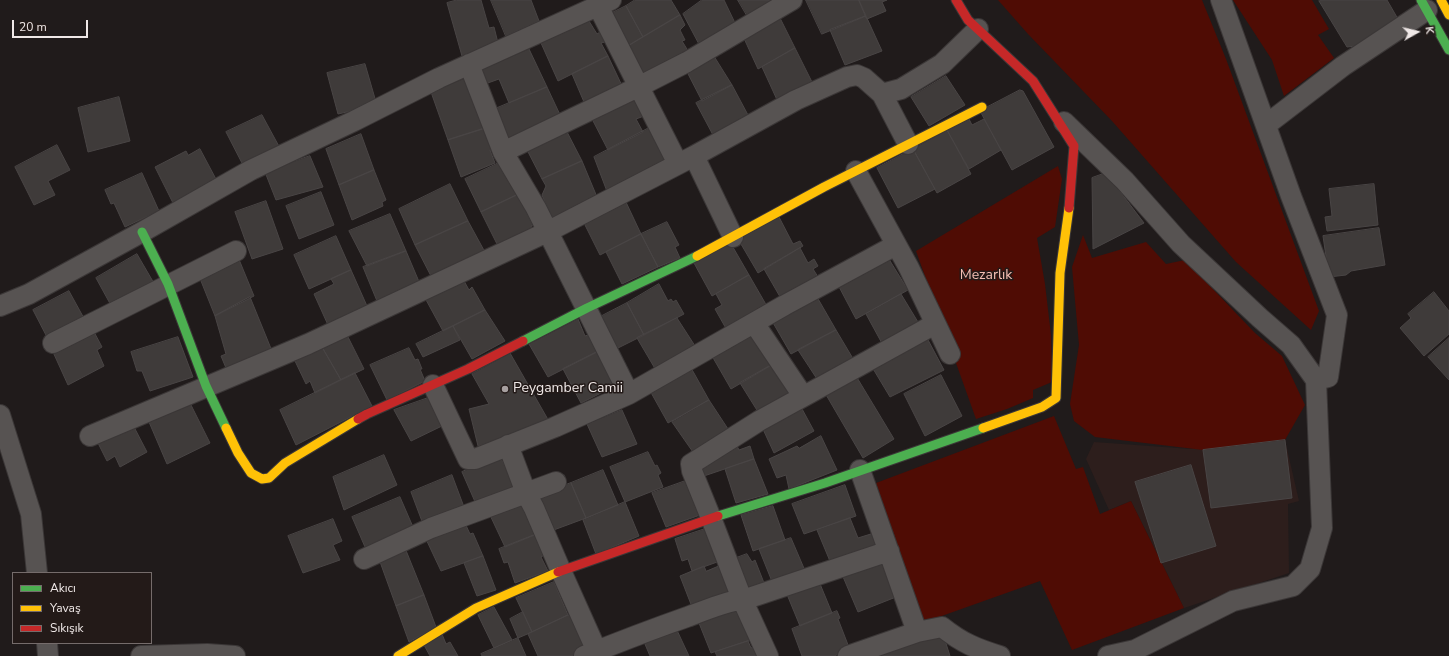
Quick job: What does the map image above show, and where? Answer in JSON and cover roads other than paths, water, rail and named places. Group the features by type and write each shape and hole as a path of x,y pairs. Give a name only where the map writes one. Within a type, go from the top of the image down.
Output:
{"street":[{"path":"504,152 687,62 792,0"},
{"path":"398,656 476,608 561,571 712,518 825,483 1042,407 1056,398 1060,273 1070,203 1074,146 1033,81 968,20 956,0"},
{"path":"1221,0 1291,196 1337,315 1328,377 1316,380"},
{"path":"0,306 29,294 251,170 354,121 439,78 604,3 638,87 686,160 733,237"},
{"path":"1266,125 1342,66 1430,3"},
{"path":"1430,3 1449,15"},
{"path":"1430,3 1449,50"},
{"path":"882,94 901,89 942,64 978,29"},
{"path":"469,64 504,152 536,208 629,394"},
{"path":"90,436 308,344 547,232 686,160 796,100 847,77 857,75 864,78 882,94 908,144"},
{"path":"142,232 168,284 206,386 238,453 251,473 262,479 269,478 285,463 367,414 468,369 587,308 691,259 856,171 982,107"},
{"path":"1050,109 1125,181 1181,244 1291,345 1316,380 1322,528 1310,569 1293,586 1233,602 1135,650 1108,656"},
{"path":"856,171 909,268 950,354"},
{"path":"433,385 468,459 475,459 555,427 629,394 896,245"},
{"path":"53,343 236,251"},
{"path":"754,323 803,396"},
{"path":"768,656 742,599 712,518 692,471 691,464 758,421 935,324"},
{"path":"0,415 31,514 37,572"},
{"path":"508,445 526,493 561,571 594,654 629,637 716,606 749,598 889,551"},
{"path":"860,470 917,632"},
{"path":"364,559 431,528 556,482"},
{"path":"848,656 917,632 942,627 977,649 1000,656"},
{"path":"47,644 48,656"},
{"path":"141,656 207,654 235,656"}],"place":[{"name":"Peygamber Camii","path":"505,389"}],"park label":[{"name":"Mezarlık","path":"986,276"}]}
